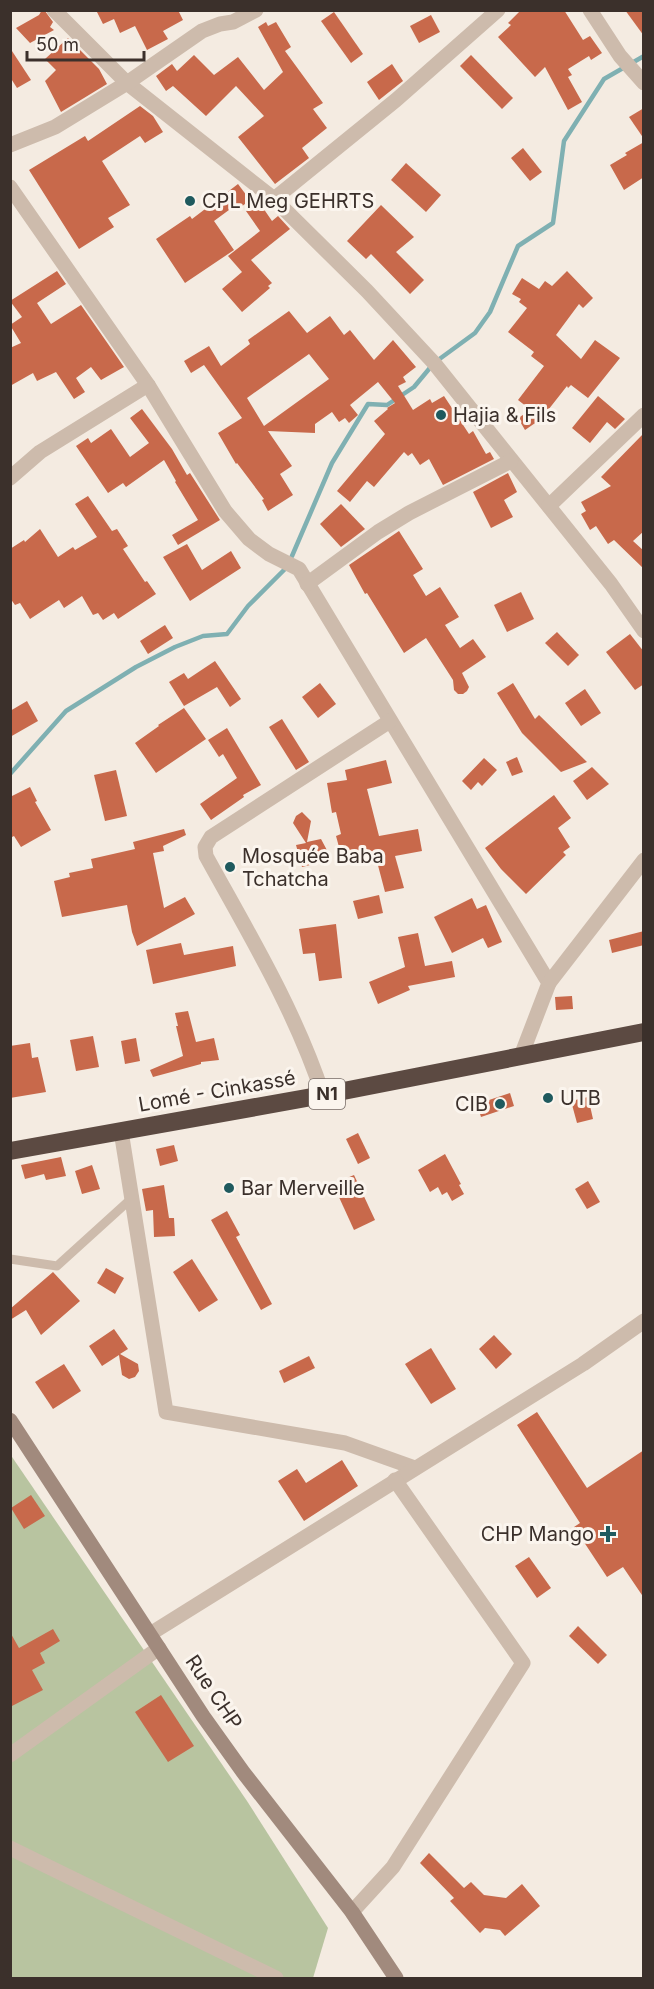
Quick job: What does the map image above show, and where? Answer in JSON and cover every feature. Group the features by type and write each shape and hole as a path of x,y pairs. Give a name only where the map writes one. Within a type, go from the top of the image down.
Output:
{"highway":[{"name":"Lomé - Cinkassé","path":"10,1151 323,1095 644,1032"}],"street":[{"path":"54,10 128,83 274,199 367,291 434,363 549,506 644,631"},
{"path":"10,146 55,127 128,83 201,31 233,22 256,10"},
{"path":"274,199 396,100 498,10"},
{"path":"590,10 620,56 644,83"},
{"path":"10,187 148,385 225,511 249,539 269,554 299,570 549,983"},
{"path":"10,478 40,452 148,385"},
{"path":"549,506 644,415"},
{"path":"307,584 378,532 409,513 511,461"},
{"path":"323,1095 310,1055 285,1000 206,856 205,847 211,837 390,721"},
{"path":"521,1056 549,983 644,860"},
{"path":"121,1131 166,1412 345,1443 415,1468"},
{"path":"150,1634 583,1364 644,1321"},
{"name":"Rue CHP","path":"10,1420 203,1716 243,1772 352,1912 396,1978"},
{"path":"352,1912 393,1867 523,1663 395,1480"},
{"path":"10,1755 159,1648"},
{"path":"10,1848 276,1978"}],"lane":[{"path":"10,1259 57,1266 132,1198"}],"green space":[{"path":"10,1454 247,1801 328,1928 313,1978 11,1978"}],"building":[{"path":"42,10 53,22 50,27 54,30 30,43 16,28 39,15"},
{"path":"96,10 178,10 183,20 163,31 168,39 147,50 135,26 120,33 114,19 103,24"},
{"path":"521,10 564,10 583,40 590,36 602,53 591,60 589,56 568,69 572,75 568,77 582,102 568,110 545,67 535,77 498,37 511,25 508,23"},
{"path":"625,10 644,10 644,36"},
{"path":"334,12 363,54 351,63 321,21"},
{"path":"431,15 440,32 419,43 410,26"},
{"path":"266,22 268,26 276,22 291,47 285,51 323,103 313,109 327,128 302,148 309,158 275,184 238,137 264,116 236,86 206,116 173,86 166,91 156,76 172,64 177,71 194,55 214,75 238,57 264,90 283,72 258,27"},
{"path":"68,38 99,69 107,84 61,112 45,81 56,70 45,59"},
{"path":"10,48 31,80 17,88 10,77"},
{"path":"471,55 513,98 502,109 460,66"},
{"path":"392,64 403,81 379,100 367,82"},
{"path":"140,106 153,116 163,132 145,143 140,136 102,161 130,205 108,218 114,227 79,249 29,170 85,136 88,141"},
{"path":"644,108 644,139 629,117"},
{"path":"644,142 644,177 624,190 610,165"},
{"path":"523,148 542,172 530,181 511,158"},
{"path":"406,163 441,195 426,212 391,180"},
{"path":"238,184 250,200 236,211 233,207 214,221 234,250 185,283 156,239 190,216 192,219"},
{"path":"259,202 272,221 278,216 290,229 251,260 272,283 268,286 270,288 242,312 222,289 242,272 228,256 260,231 246,211"},
{"path":"381,205 414,237 396,252 424,280 410,294 371,254 366,259 347,241"},
{"path":"57,271 66,284 37,303 51,324 81,305 124,367 101,380 91,367 76,378 85,392 74,399 56,372 37,381 33,373 10,386 10,348 21,343 10,325 22,317 10,301"},
{"path":"567,271 593,298 583,308 579,304 556,335 581,359 595,340 620,358 588,398 571,385 568,388 567,386 541,419 525,430 518,418 531,410 518,400 544,366 531,356 534,352 508,332 527,308 519,302 521,299 512,294 522,278 539,289 545,281 552,286"},
{"path":"289,311 307,333 330,316 344,335 350,330 374,360 393,340 416,367 403,377 406,382 398,386 413,410 430,399 432,403 444,396 469,434 473,431 486,454 490,452 494,459 443,485 429,459 420,465 412,453 408,456 404,452 374,487 367,481 350,502 337,491 385,434 374,421 395,403 378,382 350,405 358,415 349,423 345,418 339,422 332,412 315,424 315,433 268,431 292,466 280,474 293,495 268,511 262,500 264,499 236,464 218,433 242,418 204,365 191,373 184,361 209,346 221,366 250,344 248,340","holes":["309,354 329,379 264,426 247,398"]},
{"path":"598,396 625,419 615,429 607,422 590,443 572,428"},
{"path":"142,409 172,449 187,475 190,473 220,520 178,545 172,535 198,520 164,460 126,487 123,483 108,493 76,446 88,438 91,443 111,429 130,457 149,443 130,418"},
{"path":"644,433 644,531 633,541 644,551 644,569 614,540 608,544 596,526 590,530 581,514 586,511 581,502 611,486 601,477"},
{"path":"508,473 517,492 504,500 513,517 491,528 473,492"},
{"path":"88,496 112,531 117,529 128,546 123,549 156,594 118,619 114,613 103,620 98,613 93,615 82,596 64,608 59,600 30,619 20,603 15,605 10,598 10,549 24,540 25,542 40,529 58,557 73,547 75,550 97,537 75,504"},
{"path":"341,504 365,529 341,547 320,524"},
{"path":"399,531 423,569 413,575 426,596 440,587 459,617 445,625 460,648 473,639 486,657 462,673 469,687 463,694 458,694 454,690 453,680 426,638 404,653 367,593 365,594 349,565"},
{"path":"187,544 202,570 231,551 241,568 190,601 163,557"},
{"path":"521,592 534,619 507,632 494,605"},
{"path":"165,625 173,638 148,654 140,641"},
{"path":"557,632 579,655 568,666 545,643"},
{"path":"630,634 644,652 644,684 635,690 606,652"},
{"path":"215,661 241,699 230,707 217,687 184,706 169,682 184,673 188,679"},
{"path":"320,683 336,704 318,718 302,697"},
{"path":"513,683 535,719 539,715 587,762 561,772 522,733 497,693"},
{"path":"585,689 601,713 581,726 565,703"},
{"path":"27,701 38,721 10,737 10,711"},
{"path":"184,708 206,739 156,773 135,743"},
{"path":"282,719 309,762 296,770 269,727"},
{"path":"227,728 261,785 243,795 244,797 211,820 200,804 237,778 223,754 219,757 208,740"},
{"path":"517,757 523,772 512,776 506,762"},
{"path":"484,758 497,770 482,786 478,782 471,790 462,781"},
{"path":"386,760 392,783 367,789 379,836 418,829 422,851 395,856 404,888 385,892 375,854 347,860 346,857 342,858 336,836 341,834 336,812 332,813 327,783 347,780 345,770"},
{"path":"592,767 609,784 587,800 573,781"},
{"path":"116,770 127,816 105,821 94,775"},
{"path":"30,787 37,801 35,802 51,830 21,847 14,836 10,838 10,797"},
{"path":"554,795 571,818 558,828 570,847 563,852 566,855 526,894 501,869 485,848"},
{"path":"302,812 311,821 307,842 321,839 329,854 325,855 326,861 302,867 296,845 306,843 293,823 296,816"},
{"path":"184,829 186,835 163,846 164,851 153,853 164,908 185,897 195,914 137,946 127,905 62,917 54,881 70,877 69,873 93,868 91,859 135,849 133,842"},
{"path":"379,895 383,913 358,919 353,901"},
{"path":"472,898 477,909 486,905 502,942 488,948 483,938 452,953 434,917"},
{"path":"336,924 342,978 319,981 315,953 303,954 299,929"},
{"path":"644,931 644,945 612,953 609,940"},
{"path":"418,933 425,966 452,961 455,977 408,986 410,990 378,1004 369,982 405,967 398,937"},
{"path":"181,943 184,955 233,946 236,966 153,984 146,950"},
{"path":"572,996 573,1009 556,1010 555,997"},
{"path":"188,1011 196,1042 214,1038 219,1060 201,1062 201,1064 153,1077 150,1070 183,1056 175,1013"},
{"path":"93,1036 99,1067 76,1071 70,1040"},
{"path":"136,1038 140,1061 125,1064 121,1041"},
{"path":"30,1043 32,1058 38,1057 46,1092 10,1098 10,1046"},
{"path":"510,1093 514,1106 481,1117 477,1104"},
{"path":"588,1097 593,1119 577,1123 571,1101"},
{"path":"358,1133 370,1158 358,1164 346,1139"},
{"path":"174,1145 178,1161 160,1166 156,1149"},
{"path":"445,1154 464,1194 452,1201 447,1192 442,1195 438,1187 430,1192 418,1170"},
{"path":"61,1157 66,1176 46,1180 44,1174 25,1179 21,1165"},
{"path":"92,1165 100,1189 82,1194 75,1171"},
{"path":"354,1175 375,1220 354,1230 333,1184"},
{"path":"588,1181 600,1202 587,1209 575,1189"},
{"path":"164,1185 169,1218 174,1218 175,1236 154,1237 153,1210 146,1211 142,1189"},
{"path":"227,1211 240,1235 236,1237 272,1304 261,1310 211,1220"},
{"path":"192,1259 218,1300 199,1312 173,1272"},
{"path":"106,1268 124,1278 115,1294 97,1283"},
{"path":"53,1272 80,1301 41,1335 26,1310 10,1320 10,1309"},
{"path":"114,1329 128,1349 120,1354 138,1364 139,1371 135,1377 129,1379 122,1375 119,1355 102,1366 89,1346"},
{"path":"494,1335 512,1354 496,1369 479,1349"},
{"path":"431,1348 456,1389 431,1404 405,1364"},
{"path":"309,1356 315,1368 284,1383 279,1371"},
{"path":"64,1364 81,1391 53,1409 35,1382"},
{"path":"537,1412 587,1488 644,1450 644,1598 623,1567 607,1577 574,1527 580,1523 517,1425"},
{"path":"342,1460 358,1486 304,1521 278,1481 297,1469 306,1483"},
{"path":"31,1495 45,1516 24,1529 11,1508"},
{"path":"529,1557 551,1588 537,1598 515,1566"},
{"path":"578,1626 607,1655 598,1664 569,1636"},
{"path":"53,1629 60,1641 40,1653 45,1663 32,1670 43,1690 10,1707 10,1632 19,1648"},
{"path":"161,1695 194,1746 168,1762 135,1712"},
{"path":"429,1853 464,1888 471,1882 484,1895 506,1898 522,1884 540,1906 505,1936 500,1930 485,1928 480,1933 450,1901 454,1898 420,1863"}],"waterway":[{"path":"292,556 332,463 368,404 387,405 414,387 434,363 475,333 490,312 518,246 553,223 564,141 604,79 644,56"},
{"path":"10,774 66,711 136,667 175,647 203,636 227,634 248,606 287,567"}],"place":[{"name":"CPL Meg GEHRTS","path":"190,201"},
{"name":"Hajia & Fils","path":"441,415"},
{"name":"Mosquée Baba Tchatcha","path":"230,867"},
{"name":"UTB","path":"548,1098"},
{"name":"CIB","path":"500,1104"},
{"name":"Bar Merveille","path":"229,1188"},
{"name":"CHP Mango","path":"608,1534"}]}
